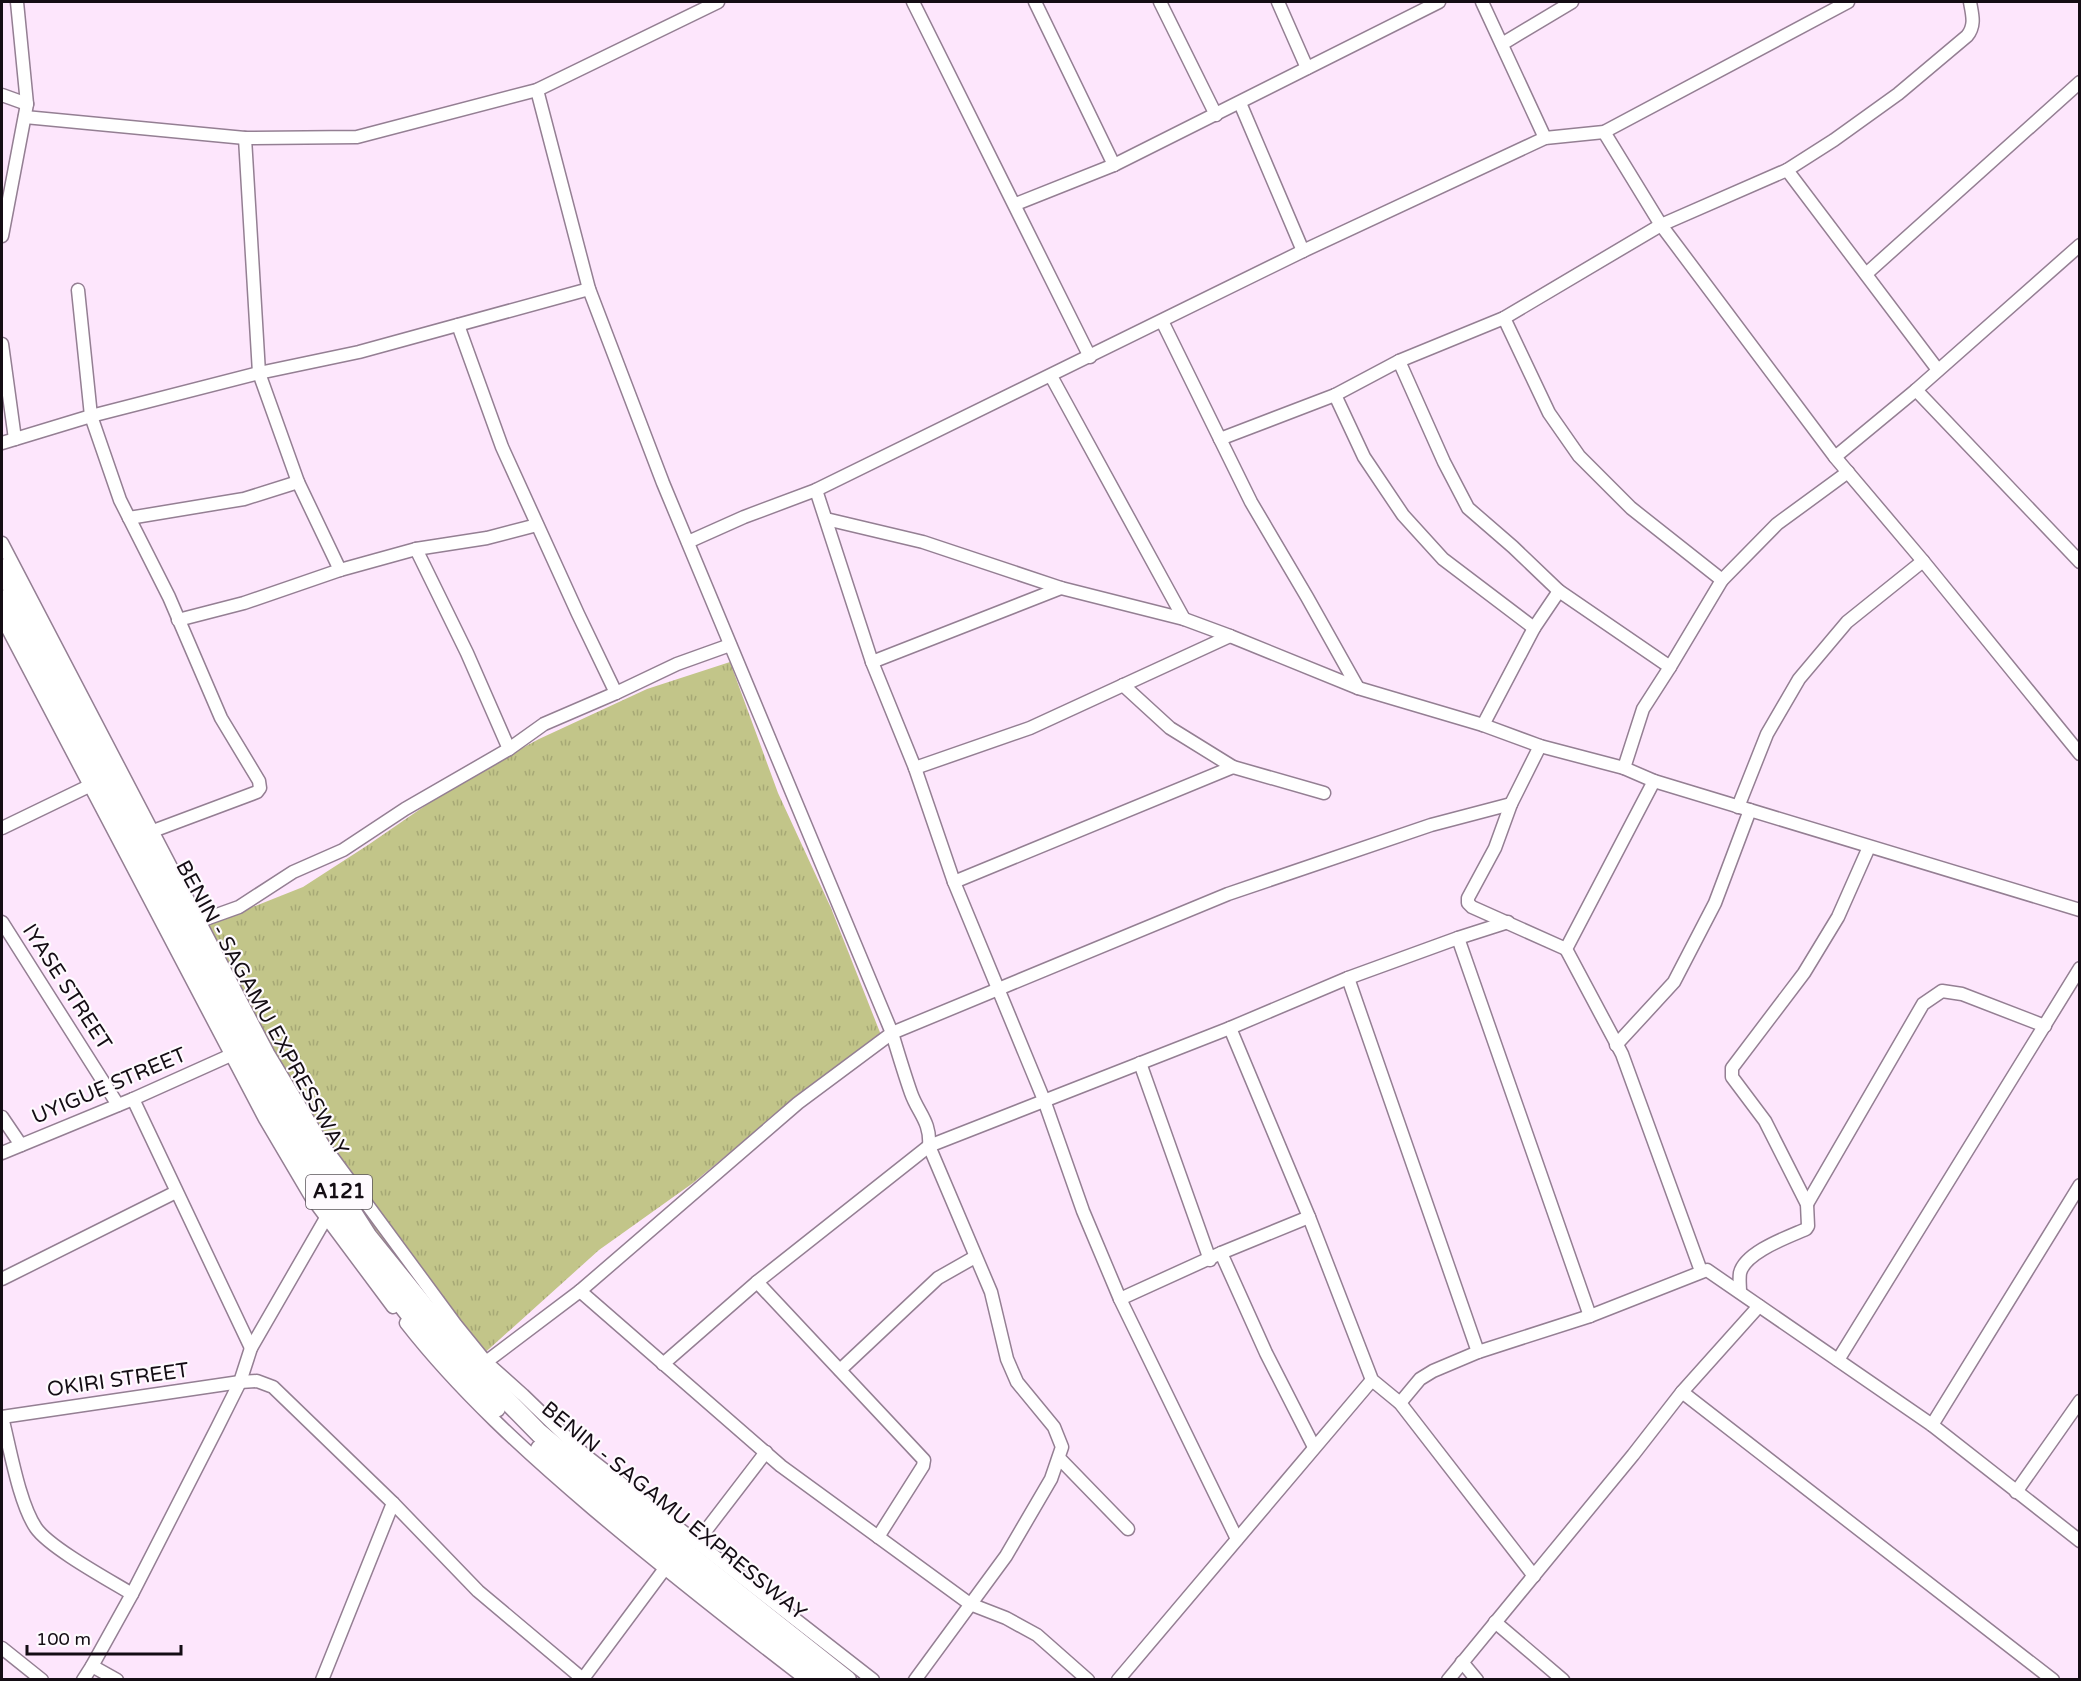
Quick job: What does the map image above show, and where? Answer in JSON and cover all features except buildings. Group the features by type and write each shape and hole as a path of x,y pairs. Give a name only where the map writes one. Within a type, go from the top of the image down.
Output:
{"highway":[{"name":"BENIN - SAGAMU EXPRESSWAY","path":"2,568 182,913 294,1121 368,1237 490,1383 589,1484 848,1680"},
{"name":"A121","path":"2,599 232,1036 312,1178 368,1260 418,1324 513,1424 589,1484 668,1564 824,1680"}],"street":[{"path":"2,236 4,207 27,104 17,2"},
{"path":"25,117 245,138 357,137 537,90 718,2"},
{"path":"913,2 1016,204 1090,357"},
{"path":"1035,2 1114,165"},
{"path":"1160,2 1216,115"},
{"path":"1278,2 1307,68"},
{"path":"1016,204 1114,165 1439,2"},
{"path":"1482,2 1545,138"},
{"path":"1502,44 1572,2"},
{"path":"688,542 744,517 816,490 1303,251 1545,138 1604,132 1848,2"},
{"path":"1220,439 1335,395 1399,361 1504,318 1661,225 1787,170 1898,94 1967,36 1972,30 1973,22 1970,2"},
{"path":"1866,274 2079,82"},
{"path":"537,90 589,289 688,542 892,1033 912,1096 930,1133 929,1146 992,1292 1007,1359 1017,1382 1054,1427 1062,1447 1051,1479 1006,1556 915,1680"},
{"path":"2,95 27,104"},
{"path":"1240,103 1303,251"},
{"path":"1604,132 1661,225 1835,457 1923,561 2079,754"},
{"path":"245,138 259,373 298,482 340,570"},
{"path":"1787,170 1938,370"},
{"path":"1835,457 1916,390 2079,245"},
{"path":"2,443 91,416 259,373 358,352 589,289"},
{"path":"78,290 91,416 120,500 169,597 221,718 259,781 260,788 257,792 153,831"},
{"path":"1504,318 1549,413 1579,456 1631,508 1722,579"},
{"path":"1162,321 1251,502 1358,688"},
{"path":"458,325 502,447 616,693"},
{"path":"2,344 15,439"},
{"path":"1399,361 1444,462 1468,508 1559,591 1670,667"},
{"path":"1051,376 1184,619"},
{"path":"1916,390 2079,562"},
{"path":"1335,395 1364,457 1403,515 1443,559 1534,628"},
{"path":"1624,768 1643,709 1722,579 1777,524 1848,472"},
{"path":"129,518 244,499 298,482"},
{"path":"816,490 872,662 915,768 954,882 1044,1100 1083,1212 1120,1299 1237,1539"},
{"path":"826,519 923,542 1061,588 1184,619 1358,688 1483,725 1540,746 1624,768 1654,781 2079,910"},
{"path":"178,620 244,603 340,570 416,549 487,538 537,525"},
{"path":"2,543 268,1053 324,1146 401,1252 486,1362 585,1455 873,1680"},
{"path":"416,549 509,748"},
{"path":"1616,1045 1674,982 1715,903 1767,734 1799,679 1847,622 1923,561"},
{"path":"872,662 1061,588"},
{"path":"1483,725 1534,628 1559,591"},
{"path":"2,618 265,1119 326,1218 417,1338 520,1445 559,1480 668,1564 807,1680"},
{"path":"915,768 1030,728 1230,636"},
{"path":"200,921 239,908 293,872 343,850 405,809 509,748 544,723 677,664 730,645"},
{"path":"1123,685 1170,728 1233,767 1324,793"},
{"path":"1540,746 1511,804 1496,848 1468,898 1468,903 1472,907 1566,949 1622,1054 1701,1272"},
{"path":"954,882 1233,767"},
{"path":"1566,949 1654,781"},
{"path":"2,828 89,786"},
{"path":"486,1362 580,1291 798,1103 892,1033 1228,894 1431,825 1511,804"},
{"path":"1740,1292 1740,1271 1748,1260 1807,1228 1807,1204 1765,1121 1732,1077 1732,1068 1810,964 1838,917 1869,846"},
{"name":"IYASE STREET","path":"2,922 118,1105"},
{"path":"663,1364 757,1282 929,1146 1230,1028 1348,978 1508,922"},
{"path":"1458,938 1590,1316"},
{"path":"1838,1360 2079,968"},
{"path":"1348,978 1478,1352"},
{"path":"1807,1204 1923,1004 1942,991 1962,994 2045,1026"},
{"path":"1230,1028 1309,1217 1372,1380 1400,1403 1534,1576"},
{"name":"UYIGUE STREET","path":"2,1153 133,1099 231,1055"},
{"path":"1140,1063 1210,1260"},
{"path":"133,1099 251,1348"},
{"path":"2,1117 21,1144"},
{"path":"1932,1425 2079,1185"},
{"path":"2,1279 176,1192"},
{"path":"1120,1299 1210,1260 1221,1253 1309,1217"},
{"path":"83,1680 132,1594 240,1382 251,1348 326,1218"},
{"path":"1221,1253 1266,1353 1314,1447"},
{"path":"840,1370 938,1278 975,1257"},
{"path":"1400,1403 1420,1379 1433,1371 1478,1352 1590,1316 1707,1270 1932,1425 2079,1541"},
{"path":"757,1282 924,1460 878,1537"},
{"path":"580,1291 765,1452 970,1604 1006,1618 1037,1635 1088,1680"},
{"path":"1448,1680 1682,1392 1759,1306"},
{"path":"1118,1680 1372,1380"},
{"name":"OKIRI STREET","path":"2,1417 240,1382 257,1381 273,1387 393,1503 478,1591 583,1679"},
{"path":"1682,1392 2053,1680"},
{"path":"2016,1491 2079,1401"},
{"path":"2,1417 24,1505 37,1529 52,1543 132,1594"},
{"path":"697,1542 765,1452"},
{"path":"1059,1458 1128,1529"},
{"path":"322,1680 393,1503"},
{"path":"583,1679 668,1564"},
{"path":"1495,1622 1563,1680"},
{"path":"2,1648 42,1680"},
{"path":"1462,1662 1477,1680"},
{"path":"93,1666 117,1680"}],"green space":[{"path":"730,662 778,793 831,908 881,1035 780,1111 693,1183 599,1250 479,1358 434,1308 381,1238 332,1165 197,929 303,887 461,781 539,739 647,689"}]}
